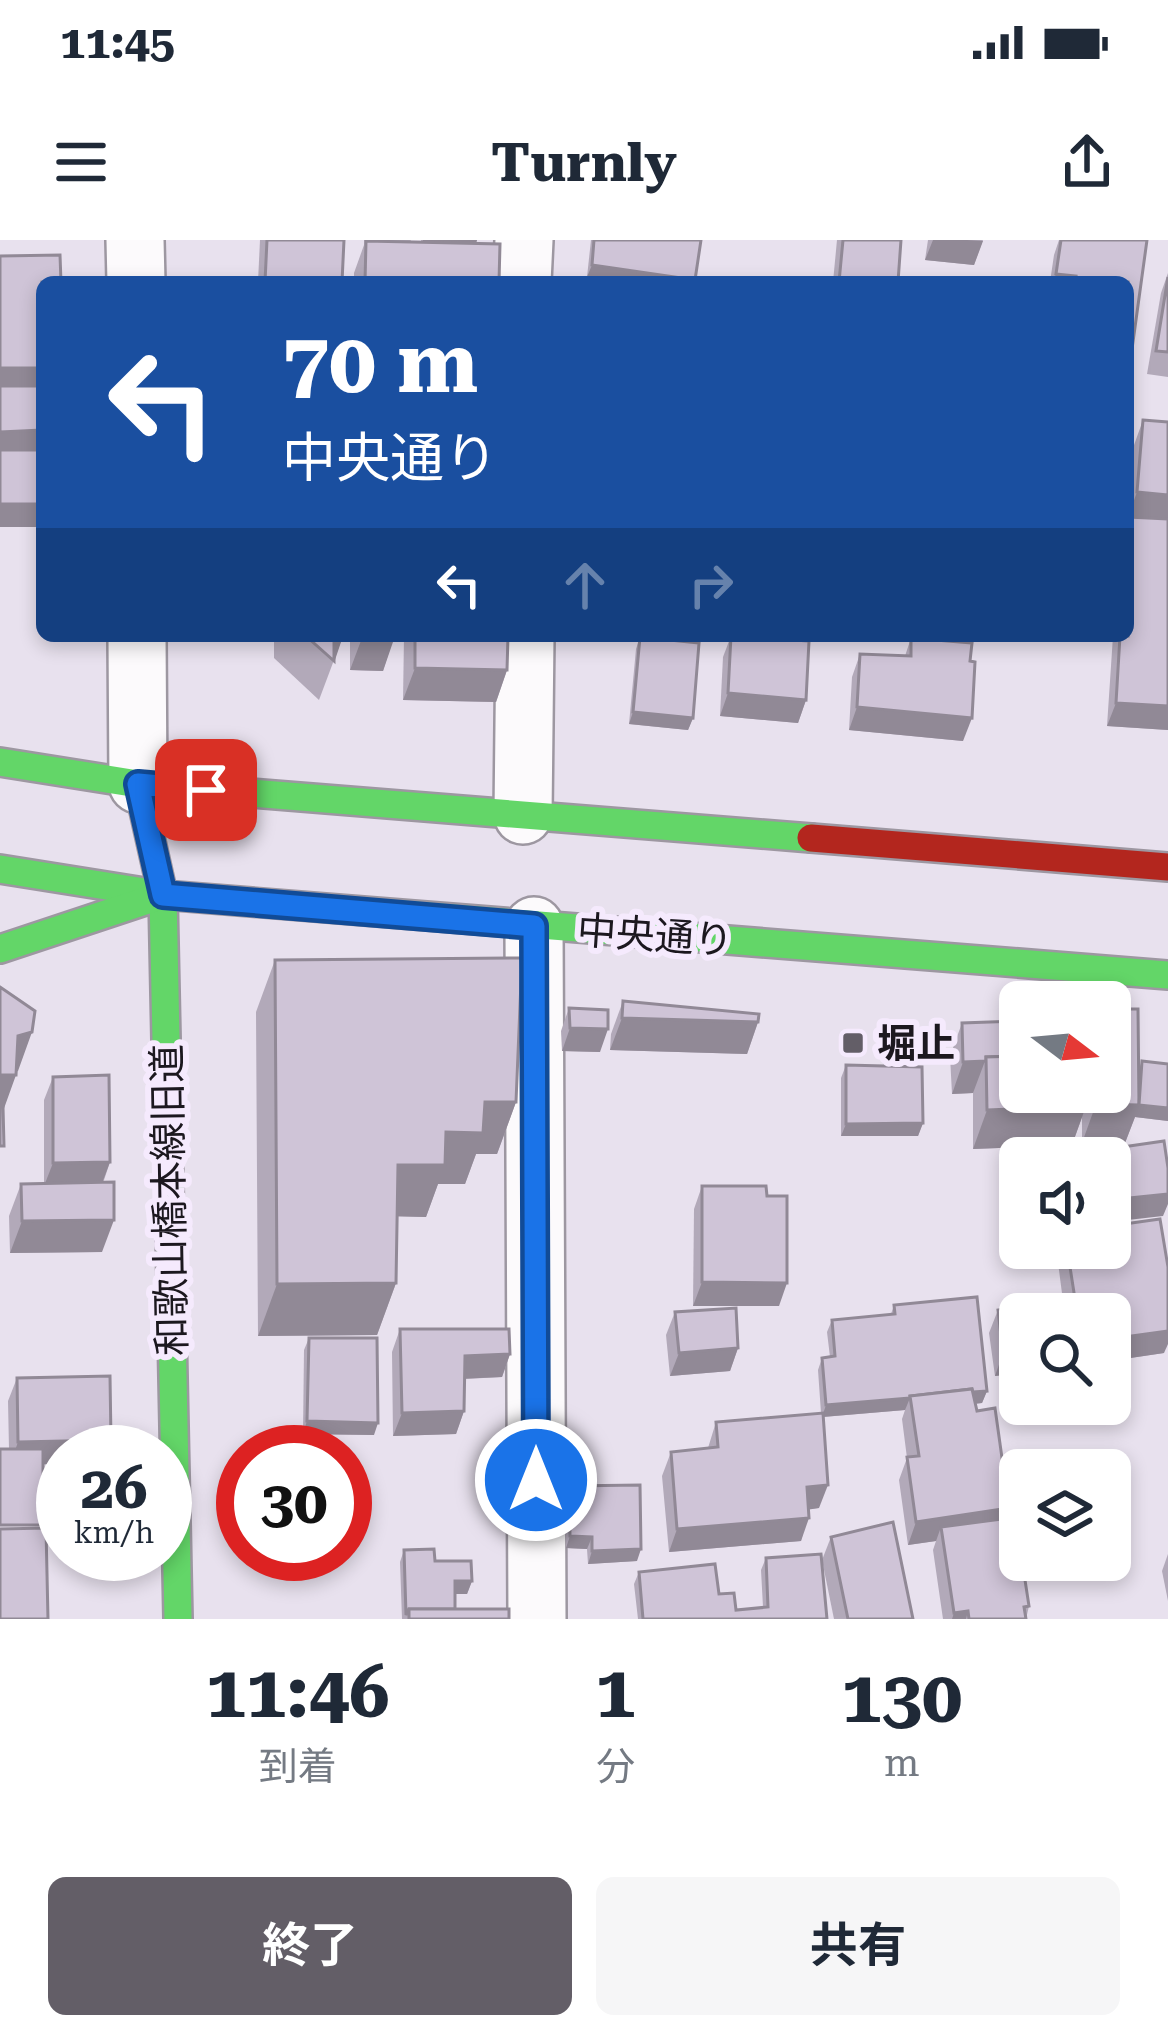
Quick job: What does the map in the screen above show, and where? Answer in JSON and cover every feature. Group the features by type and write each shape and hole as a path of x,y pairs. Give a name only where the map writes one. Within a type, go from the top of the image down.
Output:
{"main road":[{"path":"0,762 138,784 1168,867"},
{"name":"和歌山橋本線旧道","path":"138,784 163,895 178,1619"},
{"name":"中央通り","path":"0,869 163,895 1168,975"},
{"path":"0,949 163,895"}],"street":[{"path":"135,240 136,276"},
{"path":"522,276 524,240"},
{"path":"137,642 138,784"},
{"path":"524,815 525,642"},
{"path":"534,926 537,1619"}],"building":[{"path":"267,240 344,240 342,276 265,276"},
{"path":"594,240 701,240 696,276 592,265"},
{"path":"843,240 901,240 898,276 840,276"},
{"path":"1061,240 1147,240 1134,334 1134,276 1056,274"},
{"path":"366,241 500,244 499,276 365,276"},
{"path":"60,255 61,276 36,276 36,368 0,368 0,256"},
{"path":"1168,277 1168,352 1156,351"},
{"path":"0,386 36,386 36,430 0,432"},
{"path":"1143,420 1168,422 1168,495 1137,492"},
{"path":"0,450 36,450 36,504 0,504"},
{"path":"1134,517 1168,519 1168,706 1116,703 1120,642 1134,642"},
{"path":"313,642 334,642 334,661"},
{"path":"415,642 508,642 507,670 415,668"},
{"path":"640,642 699,643 693,718 633,712"},
{"path":"731,642 809,642 806,700 728,693"},
{"path":"911,642 972,643 972,718 857,707 860,654 911,656"},
{"path":"522,958 516,1102 485,1102 483,1133 446,1132 445,1165 398,1165 396,1283 277,1284 275,960"},
{"path":"0,987 35,1011 32,1032 18,1036 16,1075 0,1075"},
{"path":"623,1001 759,1014 758,1022 622,1018"},
{"path":"569,1008 608,1010 608,1029 570,1028"},
{"path":"1131,1009 1138,1009 1139,1105 1131,1105"},
{"path":"999,1022 999,1057 963,1062 962,1023"},
{"path":"986,1057 999,1057 999,1110 987,1110"},
{"path":"1142,1061 1168,1064 1168,1108 1139,1105"},
{"path":"846,1065 922,1067 923,1123 846,1124"},
{"path":"109,1075 110,1162 53,1163 53,1077"},
{"path":"3,1107 4,1146 0,1146"},
{"path":"1164,1141 1168,1194 1131,1198 1131,1146"},
{"path":"114,1182 114,1220 22,1221 21,1184"},
{"path":"702,1186 766,1186 767,1196 787,1196 787,1283 702,1282"},
{"path":"1160,1219 1168,1267 1168,1331 1131,1336 1131,1293 1074,1293 1070,1269 1131,1269 1131,1223"},
{"path":"977,1297 987,1391 826,1405 822,1358 835,1356 832,1320 895,1314 894,1305"},
{"path":"736,1308 738,1348 679,1353 675,1312"},
{"path":"400,1329 509,1329 510,1354 465,1356 464,1411 402,1413"},
{"path":"309,1338 377,1338 378,1423 307,1421"},
{"path":"110,1376 111,1425 36,1425 36,1442 18,1442 17,1378"},
{"path":"972,1389 977,1411 995,1408 1001,1449 999,1510 916,1522 907,1457 919,1456 910,1396"},
{"path":"823,1413 828,1485 807,1487 809,1518 677,1529 671,1452 718,1447 716,1422"},
{"path":"0,1449 36,1449 36,1525 0,1525"},
{"path":"640,1485 641,1549 592,1551 592,1537 570,1536 569,1486"},
{"path":"999,1519 999,1581 1025,1581 1026,1619 969,1619 968,1611 954,1613 941,1527"},
{"path":"893,1522 913,1619 848,1619 831,1537"},
{"path":"36,1528 36,1581 47,1581 48,1619 0,1619 0,1529"},
{"path":"434,1549 435,1561 471,1561 472,1581 455,1581 455,1609 409,1609 406,1615 404,1550"},
{"path":"821,1554 827,1619 643,1619 639,1572 715,1564 719,1594 734,1593 736,1610 768,1607 766,1558"},
{"path":"409,1609 509,1609 509,1619 409,1619"}],"traffic: fast":[{"path":"0,762 138,784 811,838"},
{"path":"138,784 163,895 178,1619"},
{"path":"0,869 163,895 1168,975"},
{"path":"0,949 163,895"}],"traffic: jam":[{"path":"811,838 1168,867"}],"place":[{"name":"堀止","path":"853,1043"}],"route":[{"path":"206,790 138,784 163,895 534,926 536,1480"}]}
